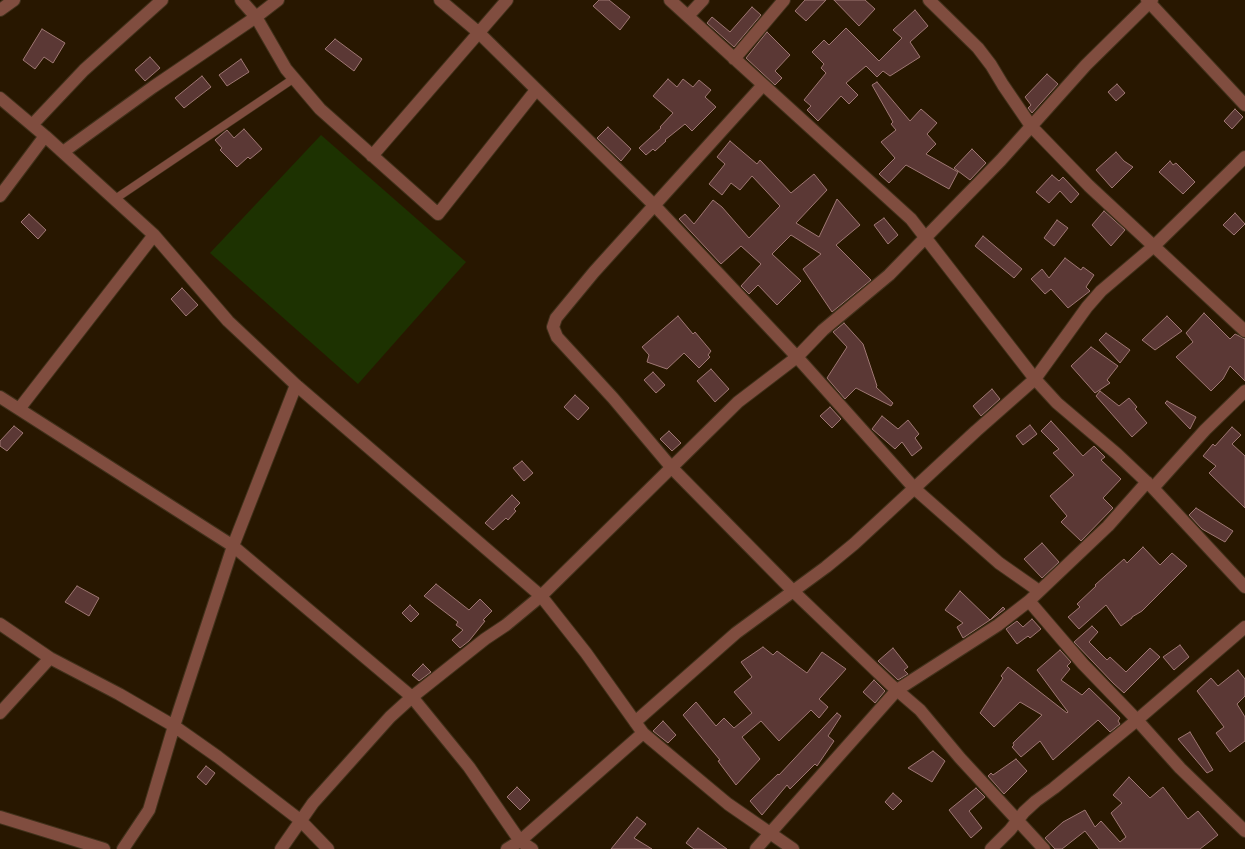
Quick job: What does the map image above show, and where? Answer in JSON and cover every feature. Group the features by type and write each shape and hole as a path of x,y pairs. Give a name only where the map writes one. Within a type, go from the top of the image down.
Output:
{"street":[{"path":"0,10 14,0"},
{"path":"32,125 84,70 162,0"},
{"path":"241,0 256,18 293,79 320,109 438,214 536,90"},
{"path":"63,152 153,87 256,18 278,0"},
{"path":"440,0 478,32 655,206 797,357 915,489 999,563 1039,591"},
{"path":"372,156 507,0"},
{"path":"670,0 911,219 1034,379 1057,403 1150,485 1245,587"},
{"path":"688,16 703,0"},
{"path":"734,59 784,0"},
{"path":"929,0 987,60 1031,126 1089,186 1245,331"},
{"path":"281,849 313,803 390,717 485,638 506,625 541,596 738,402 797,357 823,330 889,274 1001,160 1086,65 1149,1 1245,105"},
{"path":"763,85 594,272 556,318 553,327 557,337 613,398 671,467 794,592 920,710 960,758 1044,849"},
{"path":"0,98 63,152 154,235 228,320 296,385 541,596 592,661 643,734 728,804 793,849"},
{"path":"0,196 45,136"},
{"path":"635,722 736,633 794,592 854,544 1034,379 1101,291 1154,246 1245,157"},
{"path":"19,409 154,235"},
{"path":"123,849 149,810 174,726 233,546 296,385"},
{"path":"756,849 897,690 998,625 1029,601 1245,391"},
{"path":"0,397 233,546 412,697 470,767 520,841 532,849"},
{"path":"1029,601 1083,664 1180,768 1245,831"},
{"path":"0,624 50,658 119,694 174,726 300,820 328,849"},
{"path":"991,849 1036,801 1137,720 1245,628"},
{"path":"0,713 50,658"},
{"path":"506,849 520,841 643,734"},
{"path":"0,817 104,849"}],"lane":[{"path":"114,199 293,79"}],"green space":[{"path":"321,135 466,262 358,384 210,253"}],"building":[{"path":"599,0 609,0 630,17 620,30 593,6"},
{"path":"805,0 826,0 806,21 795,11"},
{"path":"834,0 865,0 875,9 859,26"},
{"path":"752,7 761,15 734,47 707,23 712,17 730,32"},
{"path":"915,10 928,26 910,42 920,57 890,76 883,71 877,77 866,66 846,83 858,95 849,104 841,96 818,121 807,110 811,106 804,100 826,73 821,68 824,64 812,52 824,40 829,45 846,28 879,61 902,38 893,30"},
{"path":"42,29 65,43 53,63 44,57 35,69 23,60"},
{"path":"767,32 790,55 775,71 782,78 775,85 746,58"},
{"path":"335,39 362,59 354,71 325,49"},
{"path":"150,57 160,68 145,81 135,70"},
{"path":"241,59 249,72 227,86 219,75"},
{"path":"1047,74 1058,84 1032,113 1028,108 1031,105 1025,97"},
{"path":"202,76 211,87 184,108 175,98"},
{"path":"668,79 677,87 683,79 693,87 699,80 711,90 705,97 716,107 692,131 685,124 655,151 653,149 646,155 639,148 661,128 673,113 653,96"},
{"path":"877,82 910,121 921,109 937,123 927,134 936,144 926,154 958,172 949,189 906,165 889,183 879,174 895,158 881,142 896,130 891,124 893,122 872,85"},
{"path":"1117,84 1125,93 1116,101 1108,92"},
{"path":"1235,109 1243,117 1232,129 1224,121"},
{"path":"608,127 631,149 621,161 597,138"},
{"path":"244,129 262,149 250,159 248,157 237,167 220,150 222,148 215,140 227,130 234,138"},
{"path":"730,141 757,164 760,160 791,193 814,174 827,190 796,223 819,237 837,199 860,225 836,245 871,280 832,312 803,269 821,254 791,235 772,254 801,281 777,305 758,285 749,294 741,286 761,264 741,246 721,264 679,219 685,214 694,224 713,200 722,207 749,238 780,206 752,176 740,190 731,183 722,195 709,184 725,164 717,157"},
{"path":"972,149 986,163 970,180 954,168"},
{"path":"1116,152 1133,167 1112,188 1096,170"},
{"path":"1170,161 1173,165 1176,163 1195,182 1183,194 1159,172"},
{"path":"1052,175 1059,181 1063,177 1079,194 1071,203 1060,191 1049,203 1036,192"},
{"path":"1104,211 1125,230 1111,246 1092,225"},
{"path":"1235,213 1245,224 1234,235 1223,225"},
{"path":"29,214 46,230 38,239 21,222"},
{"path":"884,218 898,235 888,244 874,225"},
{"path":"1057,220 1068,228 1054,246 1044,238"},
{"path":"983,236 1022,269 1014,278 975,246"},
{"path":"1065,258 1081,270 1083,267 1094,275 1086,287 1090,291 1068,308 1051,289 1045,294 1031,279 1042,269 1049,278"},
{"path":"182,288 198,305 186,316 171,299"},
{"path":"1204,313 1230,339 1235,334 1245,339 1245,381 1230,366 1223,379 1211,391 1176,357 1193,342 1186,333"},
{"path":"678,316 711,351 708,355 710,357 699,368 684,353 667,369 647,362 649,355 642,347"},
{"path":"1167,316 1182,331 1155,350 1142,340"},
{"path":"844,323 863,344 876,387 893,403 891,406 856,388 845,399 827,378 847,347 833,332"},
{"path":"1106,333 1130,350 1120,363 1099,340"},
{"path":"1091,347 1118,366 1107,380 1110,383 1095,393 1071,366"},
{"path":"711,369 729,389 715,402 697,381"},
{"path":"653,372 665,385 656,393 644,380"},
{"path":"992,389 1000,399 981,416 973,406"},
{"path":"1100,391 1119,406 1129,398 1137,407 1135,409 1147,423 1132,437 1096,396"},
{"path":"575,395 589,408 578,420 564,407"},
{"path":"1167,401 1196,417 1190,429 1165,403"},
{"path":"830,407 841,419 832,428 820,416"},
{"path":"882,416 898,429 908,420 919,434 915,438 922,448 912,456 902,442 895,449 872,429"},
{"path":"1051,421 1083,456 1094,446 1105,457 1101,460 1121,479 1103,498 1113,508 1081,541 1061,522 1067,516 1050,496 1074,475 1053,453 1059,449 1041,431"},
{"path":"1030,425 1037,434 1023,445 1016,436"},
{"path":"14,426 23,433 7,451 0,446 0,441"},
{"path":"1232,427 1241,435 1232,444 1245,456 1245,508 1209,473 1216,466 1203,456"},
{"path":"669,431 681,443 672,451 660,439"},
{"path":"522,461 533,473 524,481 513,468"},
{"path":"512,495 520,503 514,509 516,511 508,520 506,518 493,530 485,523"},
{"path":"1196,508 1233,531 1225,542 1202,529 1189,515"},
{"path":"1042,543 1059,562 1042,578 1024,559"},
{"path":"1143,547 1160,565 1172,553 1187,566 1142,611 1121,626 1106,605 1079,629 1068,617 1080,607 1077,604 1124,559 1127,563"},
{"path":"436,584 469,610 480,599 492,611 483,620 485,621 469,641 460,648 452,640 463,630 456,625 458,622 424,596"},
{"path":"77,586 99,598 89,616 65,602"},
{"path":"960,591 990,620 963,638 957,627 963,623 945,610"},
{"path":"410,605 419,614 411,622 402,613"},
{"path":"1003,607 1005,609 993,618 990,620"},
{"path":"1032,619 1041,629 1030,638 1028,636 1017,644 1006,629 1017,621 1023,627"},
{"path":"1092,626 1098,632 1089,642 1107,660 1110,657 1126,672 1150,648 1160,657 1124,693 1074,642"},
{"path":"1180,645 1189,657 1174,670 1163,657"},
{"path":"763,647 773,655 777,651 807,673 822,652 846,669 819,699 828,707 819,718 811,710 779,741 761,721 742,737 760,759 736,785 718,761 720,760 683,715 696,702 716,726 724,718 734,728 752,713 734,692 752,677 741,662"},
{"path":"893,648 908,667 904,670 908,674 898,680 878,661"},
{"path":"1060,650 1071,662 1067,666 1070,669 1061,680 1082,695 1089,688 1120,718 1118,721 1120,724 1110,732 1098,720 1053,760 1040,741 1021,757 1012,747 1013,743 1042,715 1020,702 994,727 980,713 1008,667 1067,713 1037,670"},
{"path":"423,664 431,672 419,681 412,675"},
{"path":"1238,670 1245,679 1245,696 1237,704 1245,717 1245,741 1230,752 1216,733 1224,727 1197,691 1211,678 1218,686"},
{"path":"874,680 885,691 875,703 863,692"},
{"path":"837,713 841,716 828,736 834,741 817,766 815,764 790,789 787,785 762,815 750,801 779,775"},
{"path":"663,721 676,735 668,743 653,731"},
{"path":"1190,732 1213,770 1207,773 1178,739"},
{"path":"933,751 945,761 932,782 908,768"},
{"path":"1016,759 1027,771 1004,794 988,776 991,773 993,775"},
{"path":"206,766 215,773 206,785 197,777"},
{"path":"1129,777 1150,798 1163,787 1188,819 1198,811 1218,835 1200,849 1099,849 1085,831 1062,849 1055,849 1045,838 1063,822 1085,810 1095,827 1101,821 1120,842 1126,837 1111,813 1122,803 1113,795"},
{"path":"517,787 530,800 520,810 507,797"},
{"path":"976,788 985,797 969,811 982,828 971,838 949,810"},
{"path":"893,793 902,801 893,810 885,802"},
{"path":"637,817 646,824 634,838 652,849 611,849"},
{"path":"698,828 727,849 694,849 686,843"}]}
